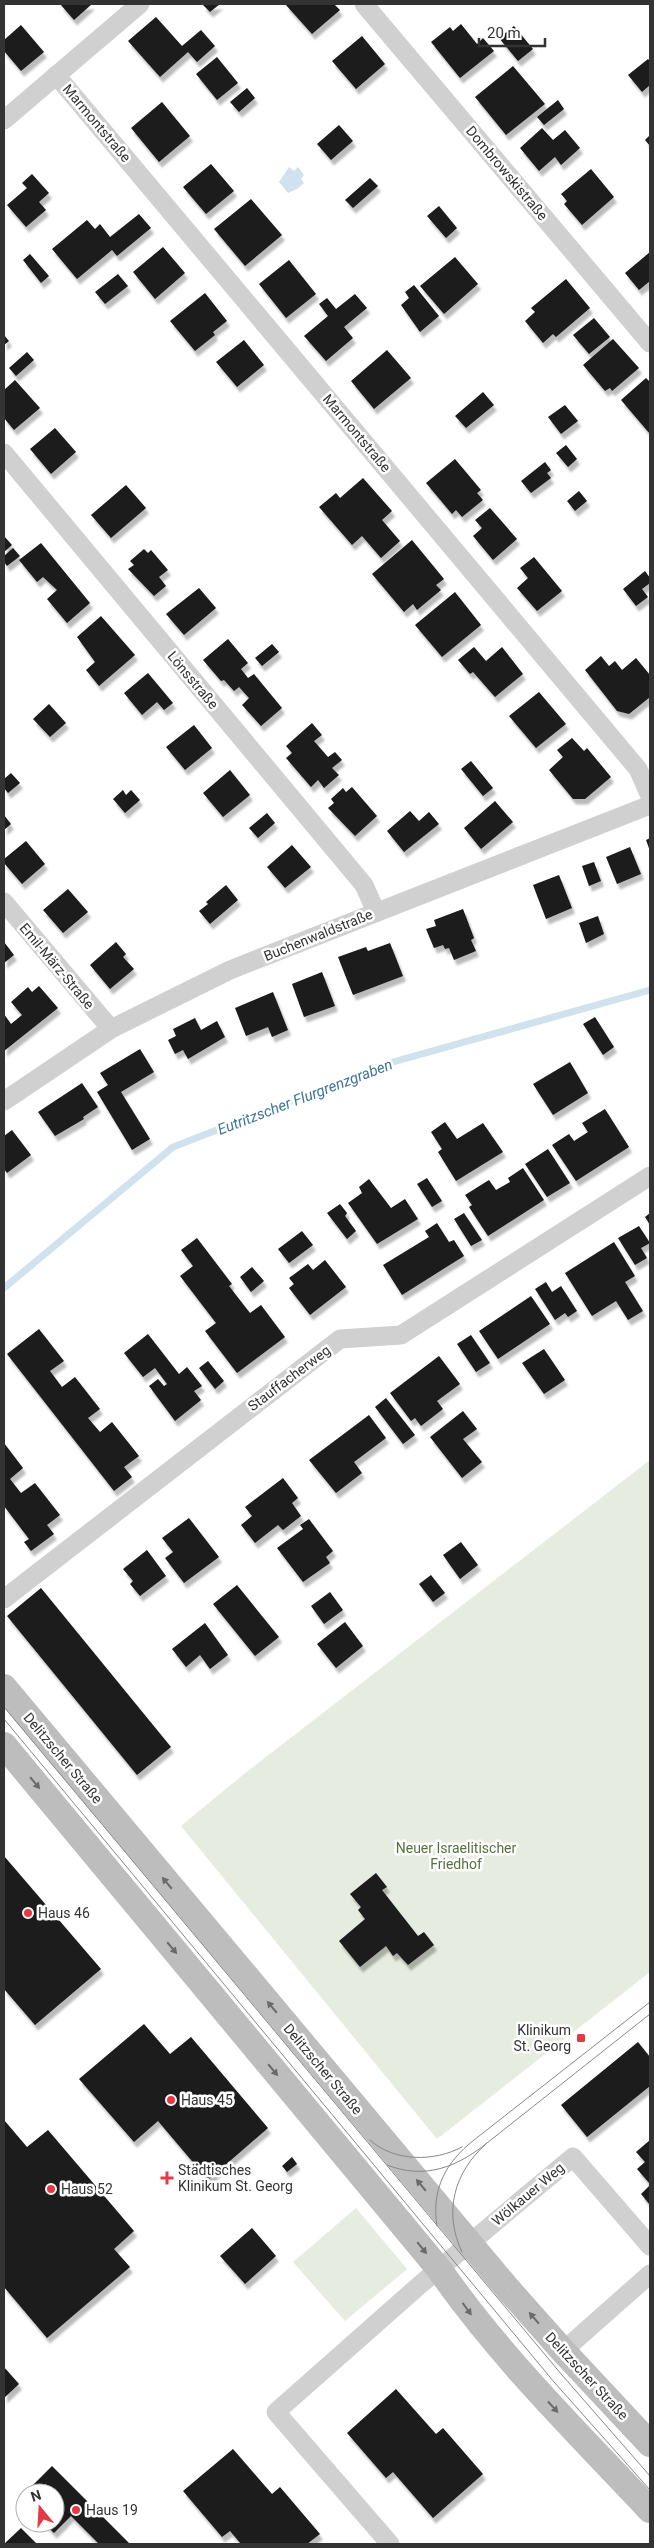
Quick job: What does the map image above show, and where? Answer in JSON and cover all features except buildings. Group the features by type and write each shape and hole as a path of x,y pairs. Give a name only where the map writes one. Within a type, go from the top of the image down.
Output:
{"main road":[{"name":"Delitzscher Straße","path":"4,1687 470,2244 563,2352 650,2444"},
{"path":"4,1746 439,2269 470,2313 519,2371 650,2510"}],"street":[{"path":"4,120 140,4"},
{"name":"Dombrowskistraße","path":"364,4 650,343"},
{"name":"Marmontstraße","path":"56,75 638,769 650,796"},
{"name":"Lönsstraße","path":"4,454 364,885 376,912"},
{"name":"Buchenwaldstraße","path":"4,1101 111,1029 230,970 650,805"},
{"name":"Emil-März-Straße","path":"4,902 111,1029"},
{"name":"Stauffacherweg","path":"4,1599 340,1339 401,1335 650,1176"},
{"name":"Wölkauer Weg","path":"439,2269 572,2157 650,2246"},
{"path":"390,2544 276,2412 439,2269"},
{"path":"563,2352 612,2306 650,2274"}],"green space":[{"name":"Neuer Israelitischer Friedhof","path":"650,1460 650,1972 437,2139 181,1826 244,1774"},
{"path":"356,2208 407,2269 345,2321 293,2262"}],"water":[{"path":"289,167 294,171 298,167 304,175 301,179 304,183 288,193 279,182"}],"waterway":[{"name":"Eutritzscher Flurgrenzgraben","path":"4,1288 173,1147 386,1064 650,990"}],"tram line":[{"path":"4,1707 562,2375 650,2476"},
{"path":"4,1719 554,2382 650,2490"},
{"path":"437,2226 436,2200 439,2188 448,2167 464,2148 650,2002"},
{"path":"487,2143 650,2014"},
{"path":"370,2140 391,2152 402,2156 414,2157 439,2155 462,2147"},
{"path":"387,2165 414,2171 440,2169 464,2159 487,2143 466,2167 455,2193 453,2222 462,2252"}],"place":[{"name":"Haus 46","path":"28,1913"},
{"name":"Klinikum St. Georg","path":"581,2038"},
{"name":"Haus 45","path":"171,2100"},
{"name":"Städtisches Klinikum St. Georg","path":"167,2178"},
{"name":"Haus 52","path":"51,2189"},
{"name":"Haus 19","path":"76,2510"}]}
